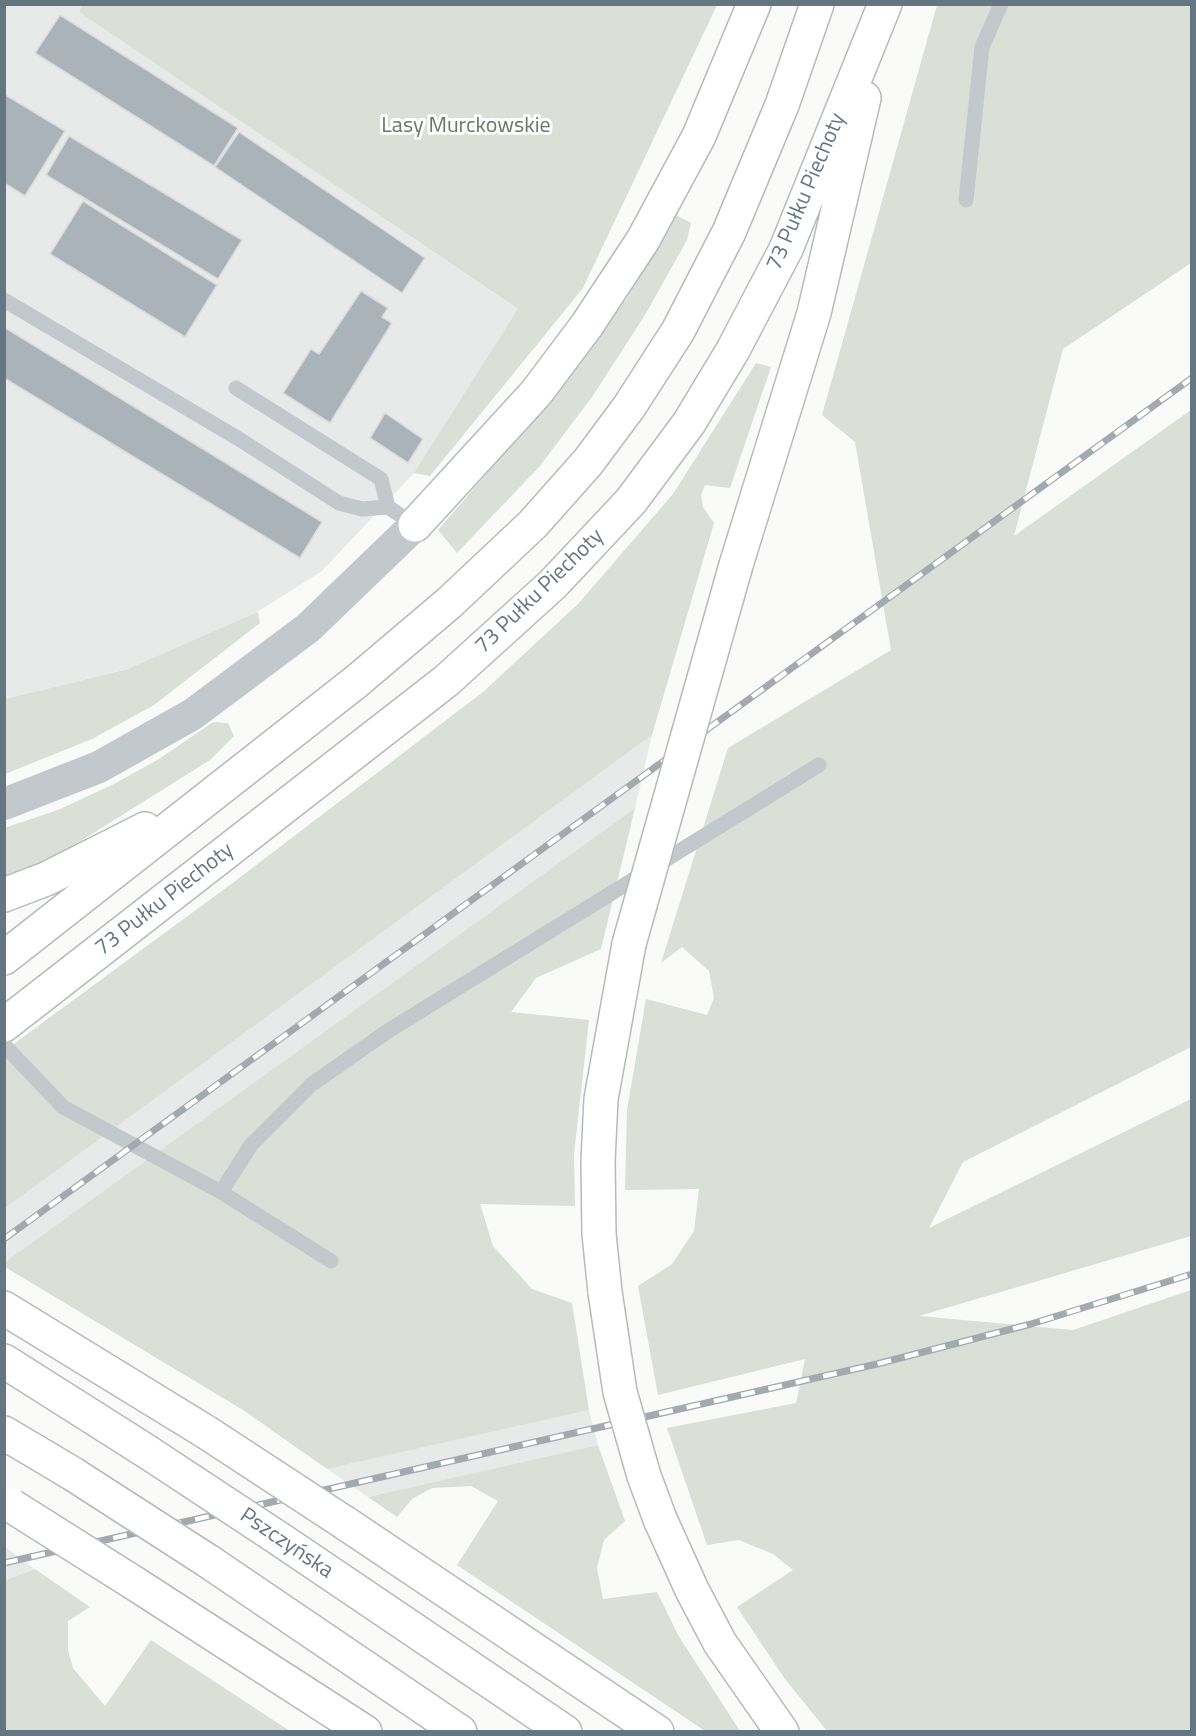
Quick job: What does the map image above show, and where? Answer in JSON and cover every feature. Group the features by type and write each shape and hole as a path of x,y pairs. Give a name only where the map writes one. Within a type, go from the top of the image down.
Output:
{"main road":[{"path":"415,525 536,393 587,325 637,249 699,136 754,4"},
{"path":"4,958 193,807 357,681 449,603 533,524 588,462 629,407 678,331 729,232 782,105 816,4"},
{"path":"782,1731 720,1643 692,1590 660,1519 644,1476 620,1392 605,1292 599,1234 598,1161 601,1099 628,944 736,565 814,313 886,4"},
{"name":"73 Pułku Piechoty","path":"4,1025 446,681 553,584 631,501 689,423 733,350 786,249 886,4"},
{"path":"4,895 46,879 125,838 193,807"},
{"path":"4,1308 206,1432 657,1731"},
{"name":"Pszczyńska","path":"4,1360 281,1540 565,1731"},
{"path":"4,1433 73,1473 208,1561 460,1731"},
{"path":"8,1504 365,1731"}],"street":[{"path":"4,804 99,767 193,714 308,628 415,525"}],"lane":[{"path":"966,200 982,47 1001,4"},
{"path":"4,300 239,439 339,503 362,510 388,507 415,525"},
{"path":"236,388 381,479 388,507"},
{"path":"221,1192 251,1145 312,1084 388,1031 819,765"},
{"path":"4,1045 63,1107 221,1192 331,1261"}],"shaded area":[{"path":"4,5 82,5 79,12 519,310 414,473 322,571 192,653 5,699"},
{"path":"652,735 635,808 5,1263 4,1208"},
{"path":"589,1410 598,1445 368,1497 327,1469"},
{"path":"5,1547 35,1569 5,1580"}],"green space":[{"name":"Lasy Murckowskie","path":"82,4 717,5 583,288 430,476 414,473 518,309 79,12"},
{"path":"937,5 1191,5 1191,263 1063,349 1014,536 1191,410 1191,1047 963,1162 929,1228 1191,1099 1191,1236 919,1316 1073,1330 1191,1290 1191,1731 827,1731 785,1679 737,1607 793,1570 773,1554 739,1540 707,1545 667,1428 796,1403 805,1359 658,1395 638,1286 672,1264 694,1231 699,1189 625,1190 627,1110 646,999 707,1015 714,998 709,971 682,947 661,963 728,748 891,650 855,442 822,415"},
{"path":"676,215 691,223 687,240 645,315 592,397 539,467 457,553 438,530 570,377 627,298"},
{"path":"756,363 771,367 730,488 705,485 701,495 703,507 714,523 652,735 5,1208 4,1051 234,882 483,692 578,604 673,494"},
{"path":"258,612 260,623 154,705 92,739 5,774 5,699 128,669"},
{"path":"213,722 228,723 234,736 210,760 52,859 5,880 4,828 58,810 112,785 159,759"},
{"path":"635,808 601,949 536,978 511,1012 589,1020 574,1154 575,1206 480,1204 493,1246 532,1289 572,1303 589,1410 327,1469 243,1410 5,1267 4,1263"},
{"path":"598,1445 625,1521 604,1540 597,1568 603,1599 657,1592 678,1635 740,1731 705,1731 457,1565 498,1501 471,1486 432,1488 412,1499 397,1517 368,1497"},
{"path":"35,1569 90,1607 68,1621 68,1650 73,1668 105,1706 151,1640 290,1731 5,1731 5,1580"}],"building":[{"path":"60,15 238,128 214,166 35,53"},
{"path":"4,94 65,131 25,196 4,183"},
{"path":"239,132 425,258 402,293 215,167"},
{"path":"69,136 242,240 218,279 46,175"},
{"path":"83,201 217,285 185,337 50,254"},
{"path":"361,291 388,308 382,317 392,323 330,423 283,393 311,349 319,354"},
{"path":"4,327 322,522 300,558 4,378"},
{"path":"385,413 423,439 408,463 370,438"}],"railway":[{"path":"4,1239 1192,378"},
{"path":"4,1563 877,1364 1031,1324 1192,1274"}]}
